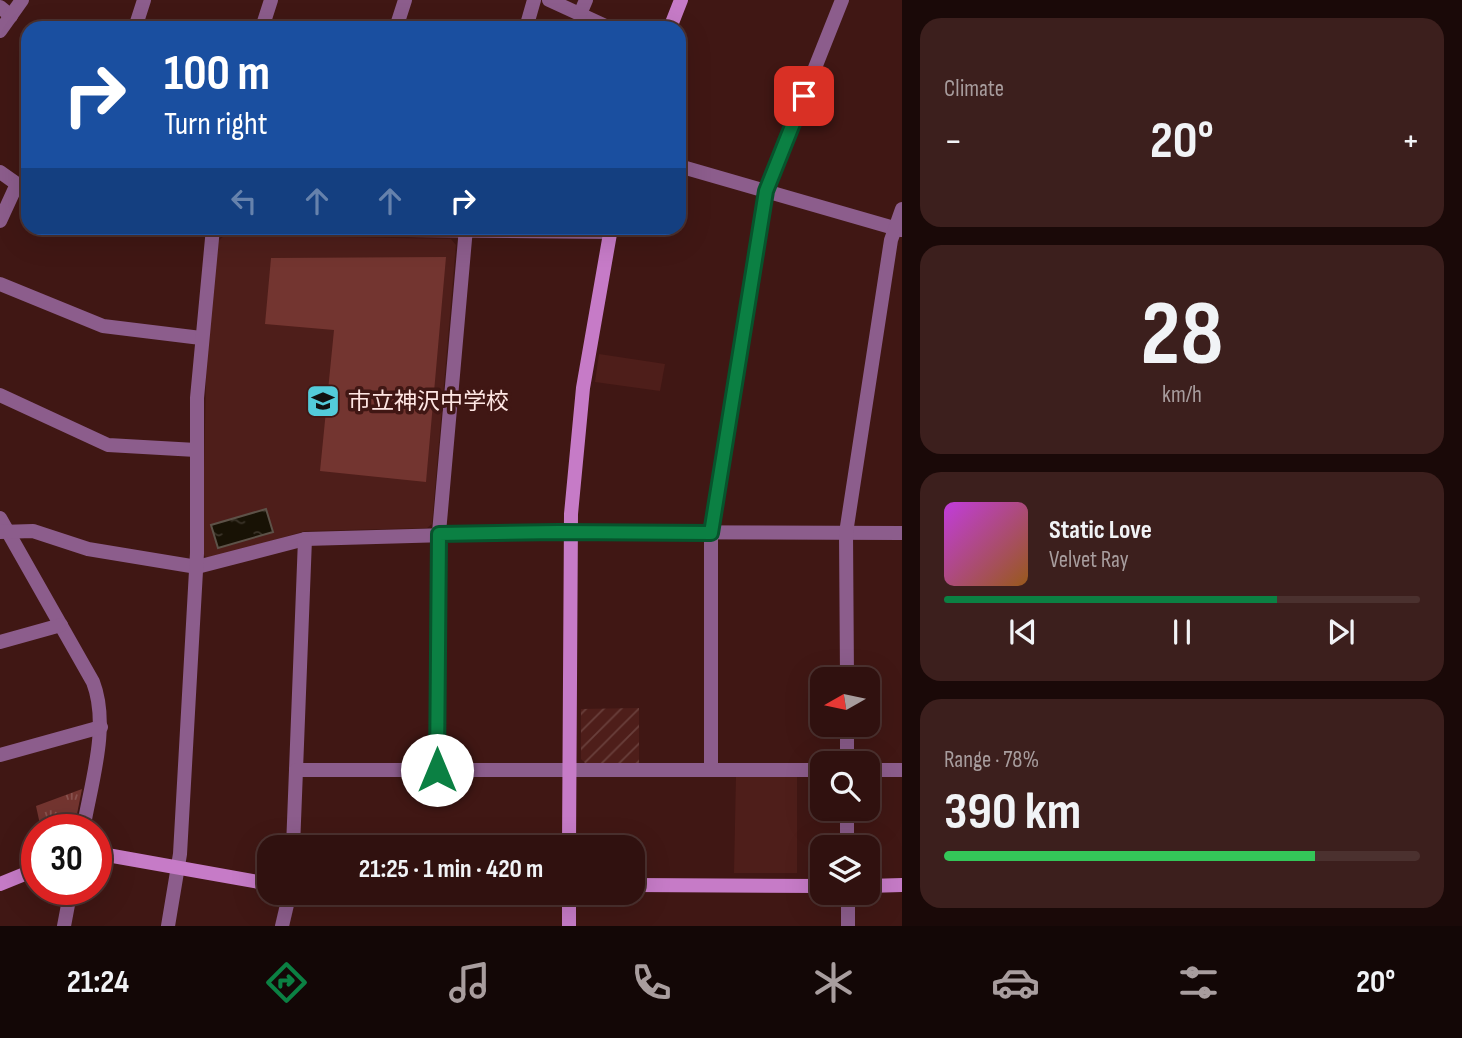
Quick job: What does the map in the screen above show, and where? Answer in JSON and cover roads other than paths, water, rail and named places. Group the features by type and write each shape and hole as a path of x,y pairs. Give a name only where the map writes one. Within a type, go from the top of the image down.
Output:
{"street":[{"path":"0,32 6,11 22,0"},
{"path":"137,21 144,0"},
{"path":"264,21 271,0"},
{"path":"399,21 405,0"},
{"path":"528,21 534,0"},
{"path":"549,0 595,21"},
{"path":"580,14 586,0"},
{"path":"673,21 681,0"},
{"path":"711,770 711,533 766,191 842,0"},
{"path":"686,168 898,230"},
{"path":"0,173 21,185"},
{"path":"0,221 21,189"},
{"path":"847,667 846,533 902,209"},
{"path":"168,926 179,867 197,567 196,450 201,338 212,235"},
{"path":"437,770 439,534 465,235"},
{"path":"569,835 570,532 583,388 609,235"},
{"path":"0,284 103,326 201,338"},
{"path":"0,395 107,445 196,450"},
{"path":"2,527 33,531 88,549 197,567 305,539 570,532 902,533"},
{"path":"2,527 93,682 102,713 86,814"},
{"path":"293,835 305,539"},
{"path":"0,642 61,625"},
{"path":"0,755 101,727"},
{"path":"296,770 810,770"},
{"path":"880,770 902,770"},
{"path":"112,856 257,882"},
{"path":"0,884 21,875"},
{"path":"645,885 810,886"},
{"path":"880,886 902,885"},
{"path":"64,926 68,905"},
{"path":"282,926 287,905"},
{"path":"569,905 569,926"},
{"path":"848,905 848,926"}],"water":[{"path":"266,509 273,532 218,548 211,525"}],"place":[{"name":"市立神沢中学校","path":"323,401"}]}
